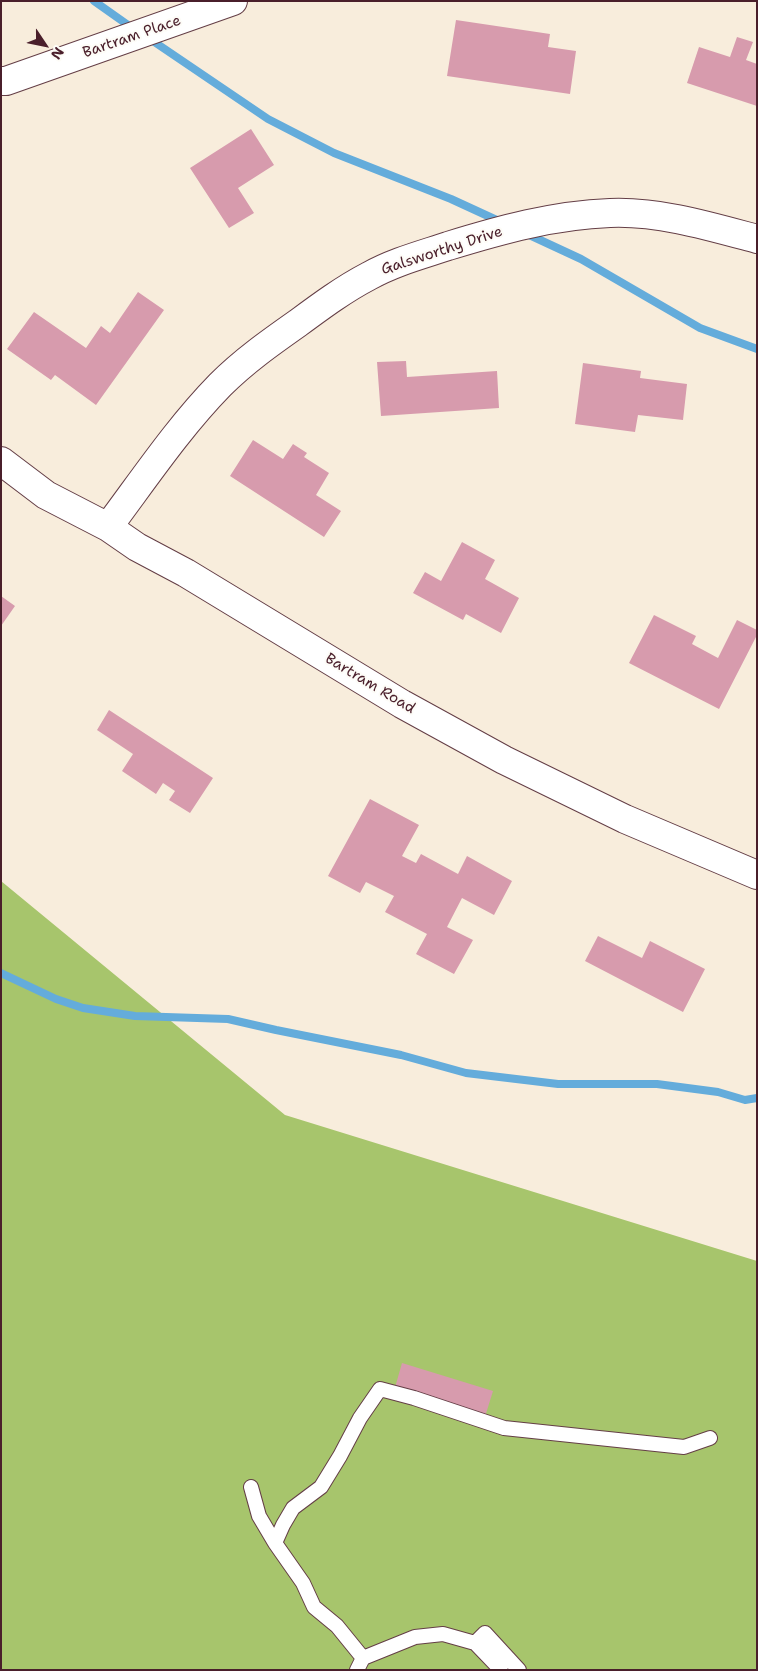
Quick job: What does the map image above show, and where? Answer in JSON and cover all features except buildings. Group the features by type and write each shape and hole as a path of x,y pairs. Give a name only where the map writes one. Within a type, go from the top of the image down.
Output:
{"street":[{"name":"Bartram Place","path":"1,81 6,81 233,1"},
{"name":"Galsworthy Drive","path":"108,527 190,418 221,384 255,354 320,307 368,276 399,262 511,228 565,217 610,213 644,214 692,222 757,239"},
{"name":"Bartram Road","path":"1,461 46,495 108,527 137,547 186,573 402,704 516,766 625,819 757,875"}],"lane":[{"path":"275,1543 283,1524 293,1508 321,1486 340,1456 360,1418 380,1389 414,1398 504,1428 684,1446 710,1438"},
{"path":"251,1488 260,1516 275,1543 303,1583 314,1607 337,1626 360,1664 415,1637 443,1634 475,1643 500,1670"},
{"path":"475,1643 485,1633 519,1670"}],"green space":[{"path":"1,881 285,1115 757,1261 757,1670 1,1670"}],"waterway":[{"path":"94,1 135,30"},
{"path":"147,37 268,119 334,153 451,199 501,222"},
{"path":"525,233 581,259 700,328 757,349"},
{"path":"1,973 56,999 83,1008 135,1016 228,1019 401,1055 466,1073 558,1084 657,1084 718,1092 745,1100 757,1098"}]}
